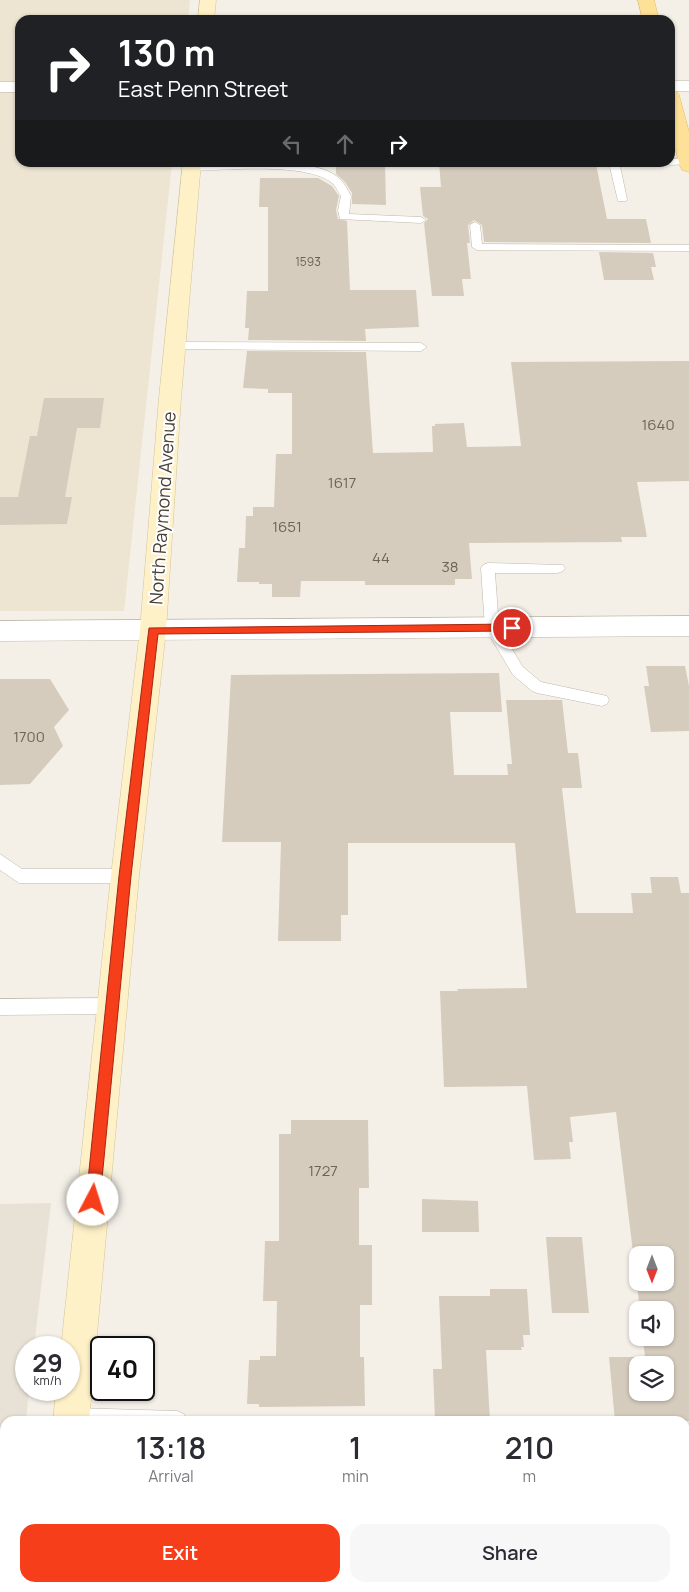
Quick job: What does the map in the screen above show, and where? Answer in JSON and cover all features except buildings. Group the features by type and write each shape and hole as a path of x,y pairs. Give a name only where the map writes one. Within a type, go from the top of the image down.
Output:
{"main road":[{"path":"646,0 650,15"},
{"path":"675,123 682,163"}],"street":[{"path":"206,15 208,0"},
{"path":"675,86 689,86"},
{"path":"0,88 15,87"},
{"name":"North Raymond Avenue","path":"72,1416 125,876 153,630 170,398 192,167"},
{"path":"0,631 689,626"}],"lane":[{"path":"288,167 316,170 335,179 346,196 343,210 344,218 421,220"},
{"path":"615,167 622,199"},
{"path":"475,225 477,247 689,248"},
{"path":"176,346 421,347"},
{"path":"558,568 488,568 492,628 518,671 537,687 602,700"},
{"path":"0,861 19,876 125,876"},
{"path":"0,1007 112,1006"}],"shaded area":[{"path":"0,0 190,0 188,15 15,15 15,167 172,167 124,611 0,611"},
{"path":"51,1203 35,1336 15,1336 15,1401 28,1401 26,1416 0,1416 0,1204"}],"route":[{"path":"93,1200 125,876 153,630 512,628"}]}
